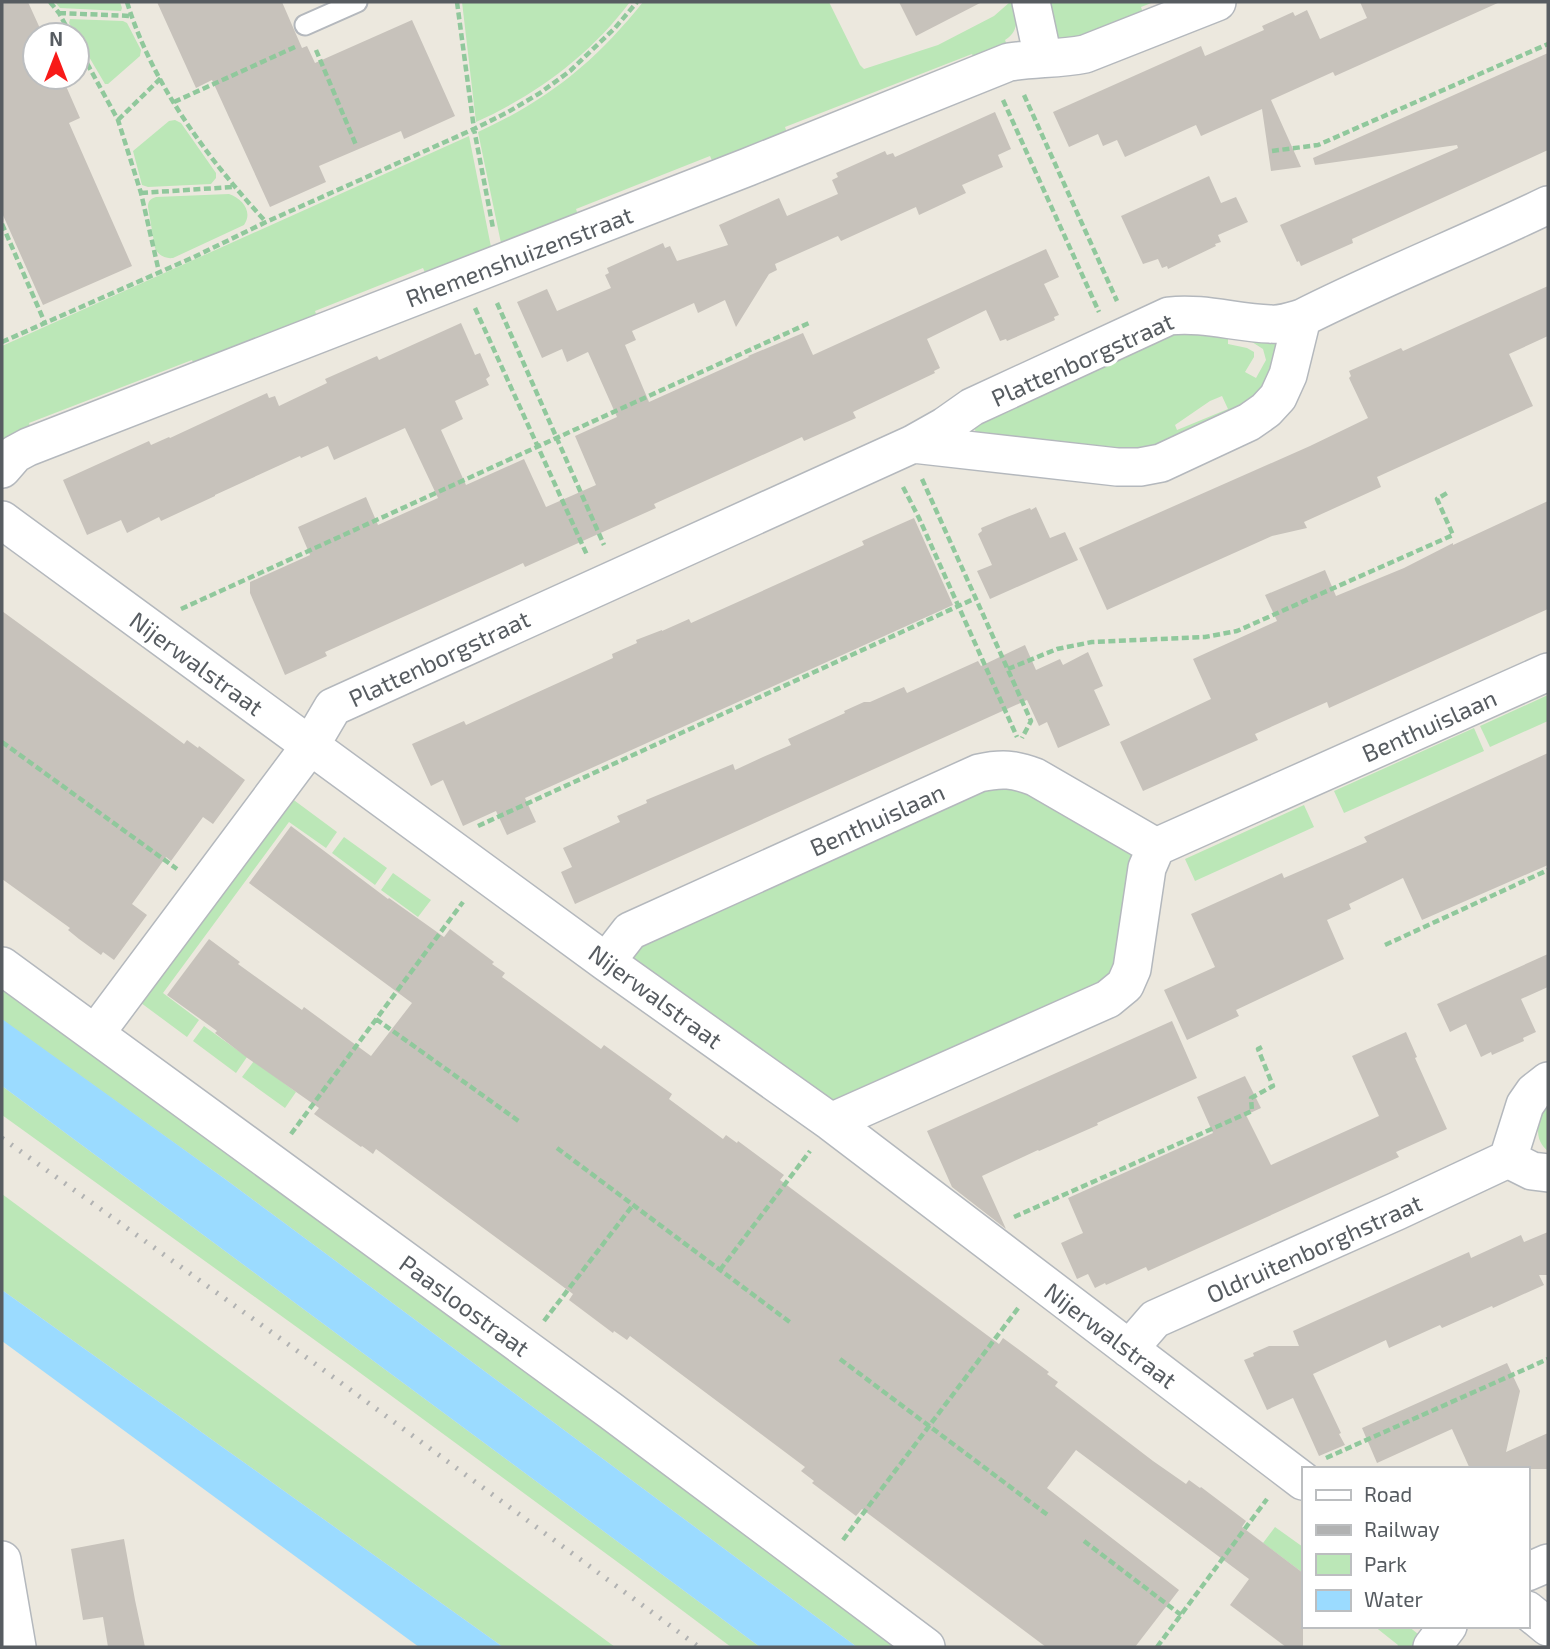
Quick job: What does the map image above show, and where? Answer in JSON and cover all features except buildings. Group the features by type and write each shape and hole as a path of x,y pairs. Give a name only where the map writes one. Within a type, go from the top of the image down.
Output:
{"street":[{"path":"1014,63 1031,2"},
{"name":"Rhemenshuizenstraat","path":"2,469 15,454 28,446 1014,63 1085,54 1217,2"},
{"name":"Plattenborgstraat","path":"95,1034 310,746 333,706 903,448 945,426 972,407 1169,316 1194,315 1271,324 1286,323 1548,205"},
{"path":"903,448 1117,467 1161,463 1249,422 1266,410 1278,397 1287,375 1302,318"},
{"name":"Nijerwalstraat","path":"2,520 484,873 831,1122 1129,1349 1302,1470"},
{"name":"Benthuislaan","path":"606,961 630,931 979,773 997,769 1015,770 1035,777 1156,847 1548,672"},
{"path":"831,1122 1108,999 1125,985 1132,970 1147,868 1156,847"},
{"name":"Paasloostraat","path":"2,966 622,1419 926,1647"},
{"path":"1548,1081 1534,1092 1525,1105 1508,1159 1532,1171 1548,1173"},
{"name":"Oldruitenborghstraat","path":"1129,1349 1156,1319 1508,1159"},
{"path":"2,1560 17,1647"},
{"path":"1529,1571 1548,1563"},
{"path":"1529,1612 1548,1627"},
{"path":"1432,1647 1446,1628"}],"lane":[{"path":"308,32 357,2"}],"path":[{"path":"50,2 63,21"},
{"path":"127,2 149,59 174,102 233,186 266,222"},
{"path":"457,2 474,129 481,271 538,446 609,580"},
{"path":"2,342 194,257 519,106 570,71 615,28 637,2"},
{"path":"59,13 131,16"},
{"path":"174,102 308,32 356,145"},
{"path":"1272,151 1318,145 1548,44"},
{"path":"1014,63 1122,338"},
{"path":"1014,63 1122,338"},
{"path":"91,71 118,120 141,193 159,272"},
{"path":"118,120 161,78"},
{"path":"141,193 233,186"},
{"path":"2,225 46,323"},
{"path":"481,271 557,438 609,580"},
{"path":"20,283 27,280"},
{"path":"145,626 809,323"},
{"path":"903,448 976,598 1031,721 1020,742 919,518 903,448"},
{"path":"1008,669 1057,649 1092,642 1205,637 1237,631 1453,535 1437,499 1447,494"},
{"path":"454,851 467,831 976,598"},
{"path":"2,742 204,889"},
{"path":"1385,945 1548,870"},
{"path":"270,1163 484,873"},
{"path":"376,1019 520,1122"},
{"path":"978,1233 1252,1111 1251,1098 1273,1086 1258,1049 1262,1047"},
{"path":"720,1270 831,1122"},
{"path":"557,1148 791,1323"},
{"path":"524,1348 633,1205"},
{"path":"821,1569 1039,1280"},
{"path":"840,1359 1049,1516"},
{"path":"1312,1467 1548,1359"},
{"path":"1157,1647 1302,1472"},
{"path":"1084,1541 1181,1615"}],"green space":[{"path":"55,2 120,2 122,8 121,11 60,8"},
{"path":"462,2 630,2 598,39 561,72 520,99 476,122"},
{"path":"643,2 829,2 864,69 938,45 994,16 1010,2 1013,2 1016,23 1013,32 1005,40 1009,50 976,63 972,54 785,127 788,136 714,165 710,156 576,209 579,218 502,248 478,132 527,107 569,78 607,43"},
{"path":"1042,2 1154,2 1141,7 1144,16 1078,42 1058,40 1053,36"},
{"path":"70,19 123,21 127,23 141,50 140,56 105,84 91,60 91,21"},
{"path":"169,121 181,123 216,173 211,184 142,185 133,151"},
{"path":"469,136 492,252 427,277 423,268 315,311 318,320 196,368 192,360 29,423 32,432 2,450 2,346"},
{"path":"229,194 245,206 247,220 244,225 173,258 158,253 148,207 151,199"},
{"path":"1173,328 1276,340 1281,346 1255,405 1147,456 978,436 973,424","holes":["1228,338 1252,342 1263,349 1266,360 1256,378 1245,372 1254,352 1228,344","1222,396 1228,409 1177,430 1175,425"]},
{"path":"1548,695 1548,721 1490,747 1480,726"},
{"path":"1474,728 1484,751 1344,813 1334,791"},
{"path":"1009,779 1130,852 1132,859 1116,978 837,1107 632,960 636,942"},
{"path":"287,795 337,832 326,848 289,822 163,993 199,1020 187,1037 137,1000"},
{"path":"1304,805 1314,827 1195,881 1185,859"},
{"path":"344,837 387,868 375,885 332,853"},
{"path":"393,873 431,900 418,917 381,890"},
{"path":"2,981 906,1647 857,1647 225,1179 2,1020"},
{"path":"204,1026 247,1057 236,1073 193,1041"},
{"path":"254,1061 296,1092 285,1108 242,1077"},
{"path":"2,1086 760,1647 731,1647 348,1364 2,1115"},
{"path":"1548,1100 1548,1151 1540,1140 1538,1127"},
{"path":"2,1194 615,1647 503,1647 2,1290"},
{"path":"1275,1527 1302,1546 1302,1572 1263,1543"},
{"path":"1377,1628 1410,1628 1423,1638 1416,1647 1397,1647 1398,1645"}],"water":[{"path":"2,1019 225,1179 857,1647 760,1647 2,1086"},
{"path":"2,1290 503,1647 419,1647 2,1341"}],"railway":[{"path":"2,1138 310,1360 699,1647"}]}
